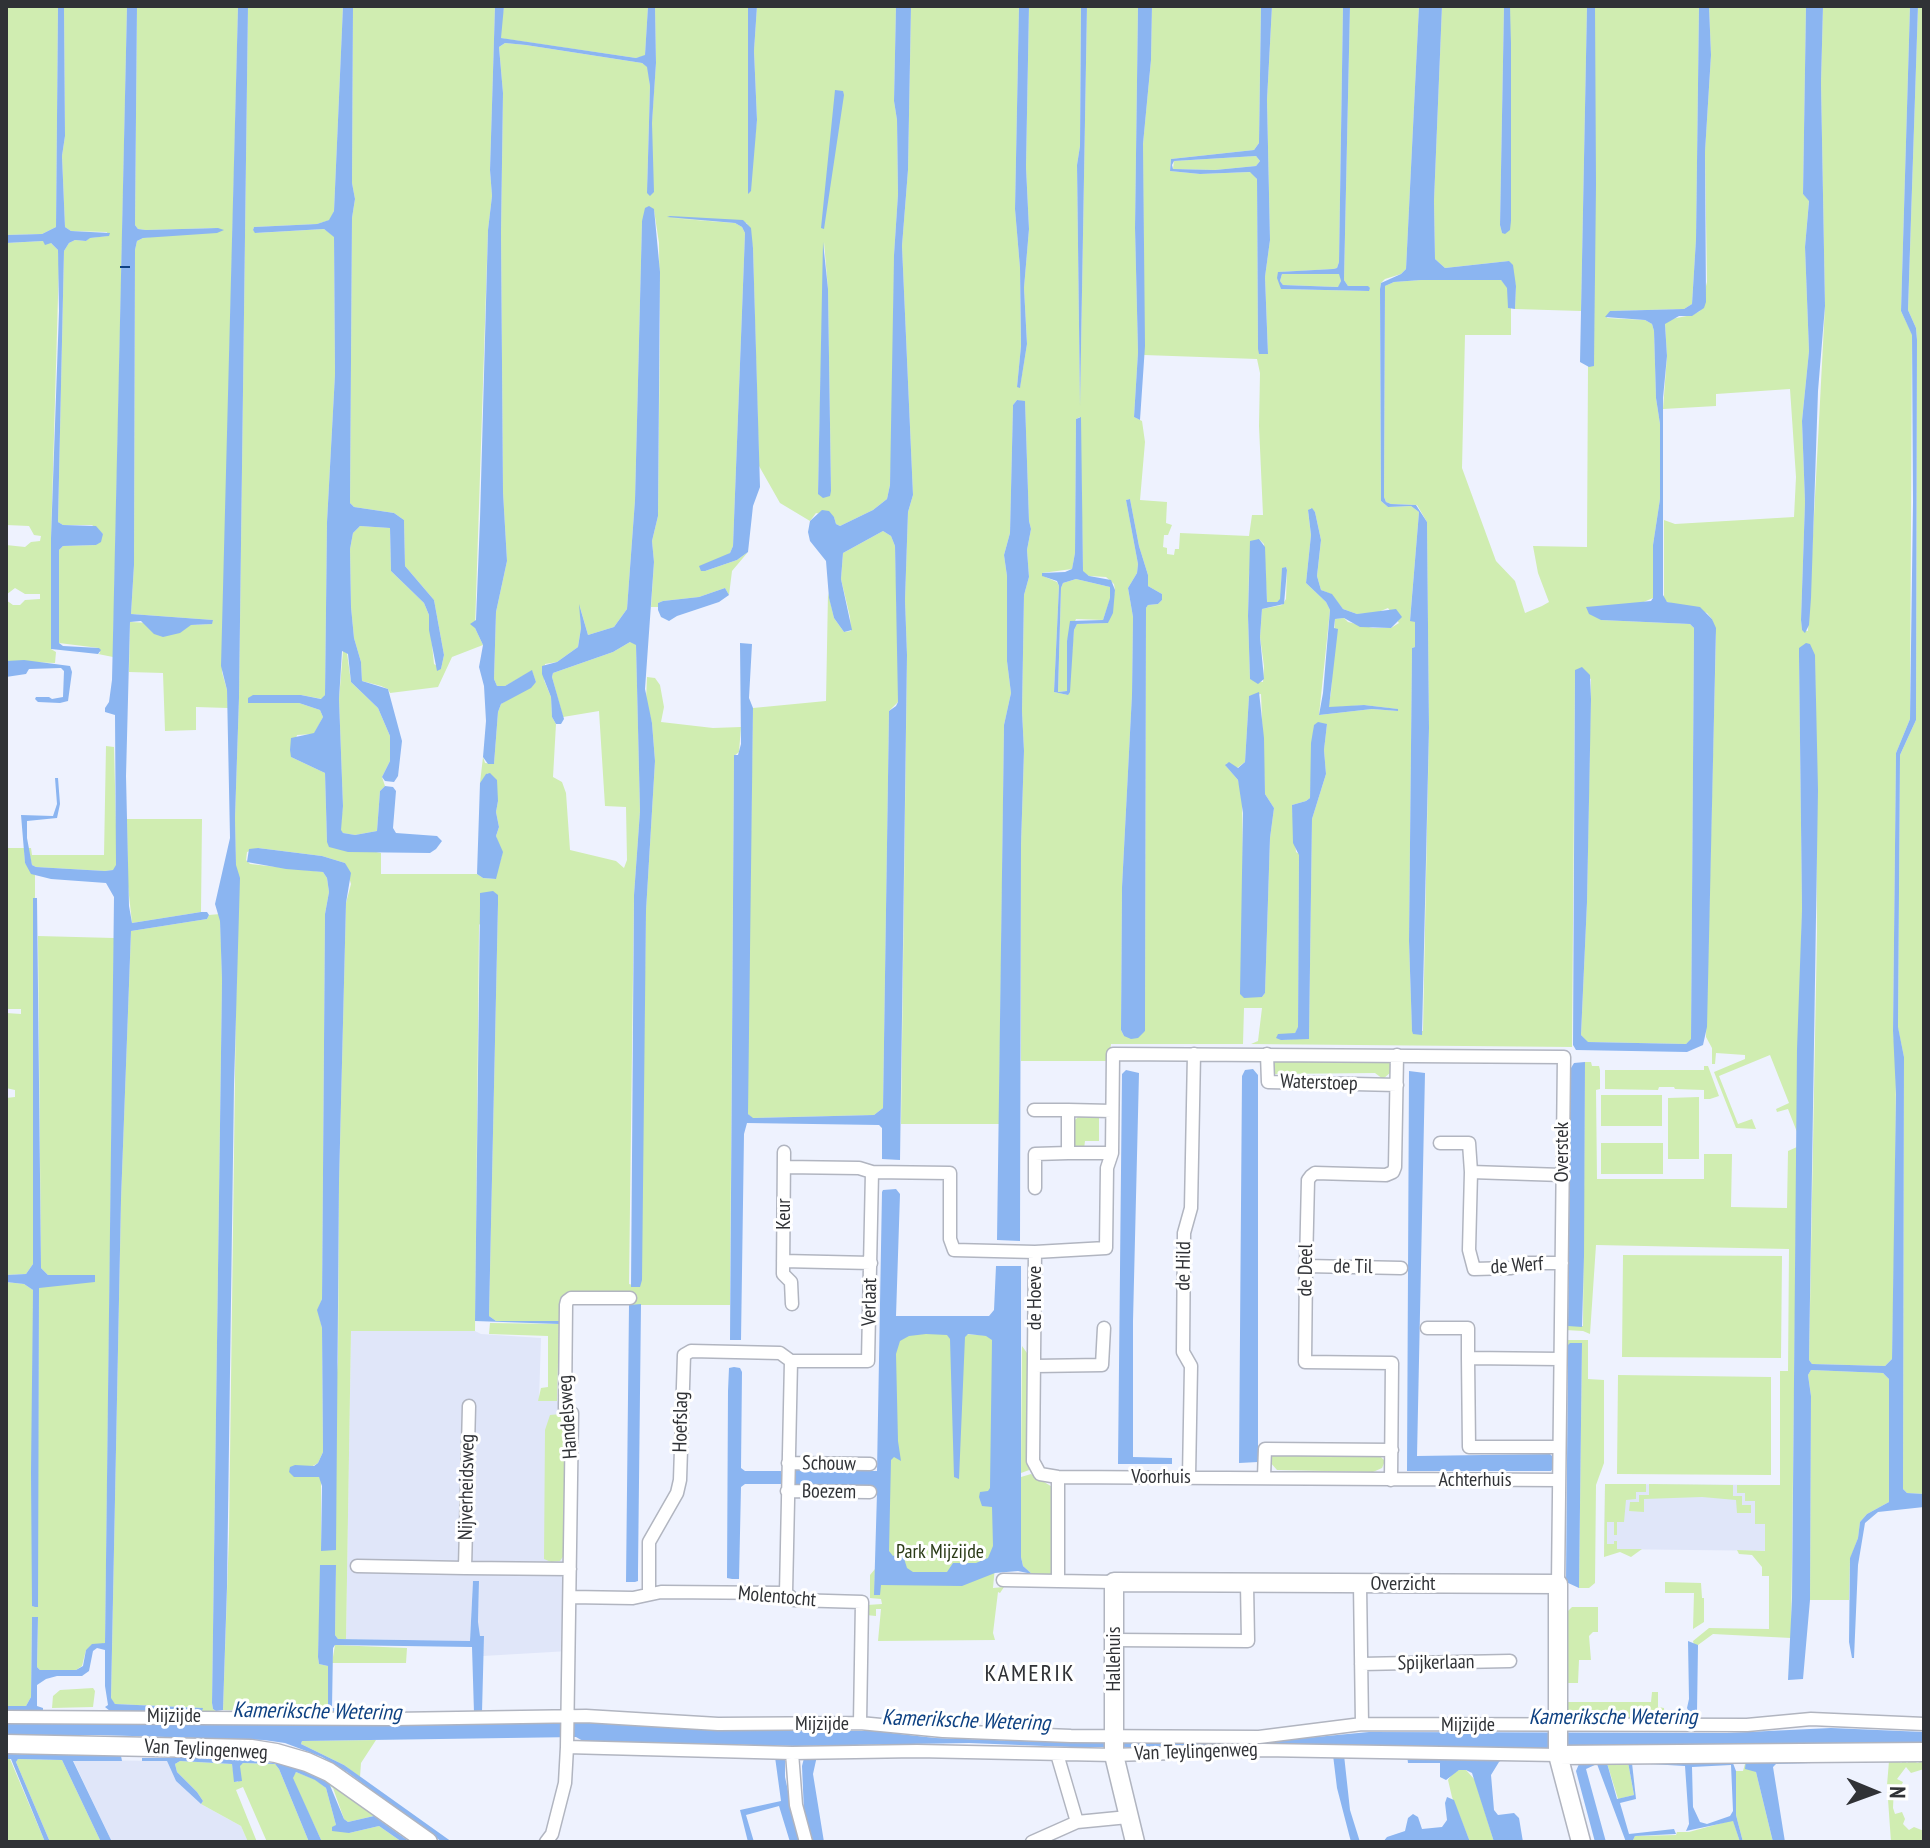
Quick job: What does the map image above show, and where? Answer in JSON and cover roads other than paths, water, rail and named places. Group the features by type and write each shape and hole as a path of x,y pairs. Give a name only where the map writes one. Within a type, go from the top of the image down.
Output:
{"street":[{"name":"Overstek","path":"1112,1111 1113,1054 1564,1057 1557,1727 1558,1753 1581,1842"},
{"name":"de Hild","path":"1189,1477 1191,1366 1183,1352 1184,1233 1191,1208 1194,1054"},
{"name":"Waterstoep","path":"1267,1054 1268,1082 1397,1085"},
{"name":"de Deel","path":"1391,1480 1392,1363 1305,1362 1306,1266 1308,1180 1315,1173 1386,1175 1393,1172 1397,1055"},
{"path":"1034,1110 1112,1111"},
{"path":"1068,1110 1068,1153"},
{"name":"de Hoeve","path":"1058,1477 1040,1474 1033,1461 1035,1252 1106,1248 1107,1168 1112,1153 1112,1111"},
{"name":"de Werf","path":"1440,1143 1469,1143 1469,1250 1474,1269 1511,1268 1521,1263 1562,1263"},
{"name":"Keur","path":"784,1152 783,1274 791,1282 792,1304"},
{"path":"1035,1188 1035,1154 1112,1153"},
{"path":"784,1167 950,1173 950,1239 954,1250 1035,1252"},
{"name":"Verlaat","path":"791,1361 868,1361 872,1172"},
{"path":"1471,1172 1562,1175"},
{"path":"783,1261 871,1263"},
{"name":"de Til","path":"1306,1266 1401,1268"},
{"name":"Handelsweg","path":"570,1597 572,1413 565,1408 567,1301 630,1298"},
{"path":"1035,1366 1102,1365 1104,1328"},
{"path":"1427,1328 1468,1328 1469,1447 1559,1447"},
{"name":"Hoefslag","path":"649,1594 649,1542 677,1493 680,1480 684,1355 691,1351 780,1353 791,1361"},
{"path":"1468,1358 1560,1359"},
{"path":"786,1593 791,1361"},
{"name":"Nijverheidsweg","path":"465,1568 469,1406"},
{"path":"1264,1477 1265,1449 1392,1450"},
{"name":"Schouw","path":"788,1463 870,1464"},
{"path":"1003,1580 1058,1581 1058,1477"},
{"name":"Voorhuis","path":"1058,1477 1391,1480"},
{"name":"Achterhuis","path":"1391,1480 1559,1480"},
{"name":"Boezem","path":"787,1491 870,1492"},
{"name":"Nijverheidsweg","path":"357,1566 570,1569"},
{"name":"Overzicht","path":"1058,1581 1558,1584"},
{"name":"Hallehuis","path":"1114,1582 1113,1745 1135,1842"},
{"path":"1114,1640 1248,1641 1247,1584"},
{"path":"1360,1584 1362,1724"},
{"name":"Molentocht","path":"570,1597 786,1593 794,1600 862,1602 860,1723"},
{"path":"546,1842 552,1834 565,1783 570,1597"},
{"name":"Spijkerlaan","path":"1361,1664 1510,1661"},
{"name":"Mijzijde","path":"6,1717 567,1720 586,1716 718,1724 860,1723 1113,1745 1259,1737 1362,1724 1557,1727 1747,1725 1811,1719 1924,1724"},
{"name":"Van Teylingenweg","path":"567,1743 792,1753 917,1751 1057,1754 1113,1745 1558,1753 1924,1752"},
{"name":"Van Teylingenweg","path":"6,1744 251,1749 276,1753 329,1772 428,1842"},
{"path":"792,1753 796,1805 806,1842"},
{"path":"1057,1754 1077,1822"},
{"path":"1032,1842 1077,1822 1128,1817"}],"water":[{"path":"58,6 64,6 65,136 62,156 65,227 71,231 110,233 109,236 86,241 75,240 64,251 58,522 63,525 96,526 103,534 101,542 96,545 63,546 59,550 59,643 63,646 99,648 98,654 51,649 58,250 51,243 45,245 43,241 6,243 6,235 42,234 56,227"},
{"path":"127,6 137,6 135,225 138,229 146,230 224,230 143,238 137,241 135,250 134,565 131,614 213,620 212,624 191,625 180,633 163,637 154,634 141,621 130,622 126,776 129,906 132,923 201,912 209,915 207,919 131,931 121,1200 111,1698 115,1704 203,1708 202,1711 110,1711 105,1707 108,1705 105,1650 97,1648 93,1651 89,1671 82,1676 57,1676 37,1685 37,1706 43,1708 43,1712 6,1711 6,1706 26,1706 31,1697 32,1617 38,1617 37,1667 40,1670 76,1670 83,1666 86,1650 92,1644 105,1643 114,897 106,883 51,879 31,874 25,863 21,815 53,816 57,804 55,778 58,778 60,804 57,818 27,821 32,865 105,871 113,870 116,865 115,715 105,712 105,708 109,702 112,680"},
{"path":"238,6 248,6 235,818 236,865 240,878 227,1587 223,1710 216,1711 212,1703 222,980 220,921 215,904 230,838 227,690 221,666"},
{"path":"343,6 353,6 352,183 355,199 352,218 350,503 354,507 394,513 404,520 405,566 434,600 444,655 441,669 437,671 429,615 424,603 391,571 390,528 360,526 353,533 350,549 351,607 362,681 388,689 402,741 398,776 394,782 385,781 382,777 390,761 390,736 378,708 351,682 348,654 342,651 339,699 341,830 355,835 377,831 380,791 385,786 393,787 396,791 393,828 396,833 437,836 442,841 430,853 348,852 329,847 325,773 291,757 290,750 291,738 314,733 323,717 320,710 299,703 248,703 248,698 253,695 301,695 321,699 325,695 327,522 335,374 334,237 324,229 255,233 253,230 254,227 317,224 329,220 334,211"},
{"path":"495,6 504,6 501,38 636,58 645,55 648,6 655,6 656,63 652,123 654,192 650,196 647,193 650,86 647,67 642,63 526,45 505,43 499,47 503,93 503,492 507,561 496,612 494,679 497,686 505,686 532,670 536,682 531,688 501,704 494,764 488,764 483,757 486,721 484,686 479,667 483,645 470,624 476,620 488,230 492,196 490,170"},
{"path":"748,6 757,6 754,51 757,120 751,191 748,194"},
{"path":"896,6 911,6 908,170 902,246 913,495 908,512 905,600 907,655 900,1160 882,1159 882,1128 879,1125 747,1123 744,1134 741,1340 730,1340 734,755 738,755 741,744 740,643 752,644 749,698 753,708 748,1114 753,1118 874,1115 883,1108 889,711 898,702 895,546 891,536 883,531 843,553 841,579 852,630 844,632 834,618 826,561 810,541 808,532 810,521 822,510 829,511 840,526 873,510 887,499 890,485 898,194 894,101"},
{"path":"1019,6 1029,6 1026,167 1029,229 1024,288 1027,344 1020,388 1017,387 1021,346 1020,268 1015,209"},
{"path":"1081,6 1087,6 1080,406 1077,165 1080,146"},
{"path":"1138,6 1152,6 1151,60 1143,144 1145,346 1140,420 1134,417 1138,352 1135,228"},
{"path":"1261,6 1272,6 1267,100 1270,240 1265,277 1268,354 1259,354 1258,349 1257,179 1250,172 1200,174 1170,171 1171,159 1254,150 1259,143","holes":["1256,156 1260,161 1256,166 1215,170 1173,169 1172,165 1174,161"]},
{"path":"1343,6 1350,6 1344,280 1348,286 1370,288 1369,291 1281,289 1277,278 1278,272 1333,269 1339,262","holes":["1282,274 1339,274 1341,281 1338,287 1283,285 1280,281"]},
{"path":"1419,6 1442,6 1434,201 1435,259 1445,268 1509,261 1513,265 1516,286 1515,309 1508,308 1507,288 1501,280 1421,280 1394,282 1385,286 1384,497 1391,504 1416,505 1427,522 1429,728 1422,1035 1413,1034 1412,1031 1409,941 1412,648 1415,647 1415,622 1410,621 1419,512 1411,506 1388,507 1381,501 1380,289 1381,283 1406,269"},
{"path":"1504,6 1510,6 1511,44 1511,221 1510,230 1505,234 1500,225"},
{"path":"1587,6 1595,6 1596,185 1594,366 1589,367 1580,362"},
{"path":"1699,6 1709,6 1711,55 1705,152 1706,302 1704,308 1692,316 1679,316 1665,324 1663,595 1667,602 1700,607 1716,628 1707,1027 1703,1045 1687,1052 1576,1050 1573,1045 1575,670 1582,667 1590,675 1591,699 1581,1035 1588,1042 1686,1044 1691,1039 1694,628 1690,624 1601,620 1589,614 1586,607 1651,601 1653,598 1653,545 1660,499 1660,424 1654,331 1652,324 1645,320 1605,317 1610,311 1684,309 1692,304 1696,239"},
{"path":"1806,6 1823,6 1821,83 1825,306 1818,391 1811,598 1809,625 1805,633 1801,620 1805,502 1802,421 1809,351 1805,247 1809,201 1803,194"},
{"path":"1910,6 1918,6 1908,310 1916,328 1917,340 1916,720 1900,755 1898,1027 1904,1057 1903,1489 1907,1493 1924,1494 1924,1507 1878,1512 1865,1523 1858,1565 1852,1658 1849,1642 1850,1558 1860,1522 1867,1514 1889,1502 1889,1379 1883,1373 1811,1370 1808,1375 1811,1396 1810,1600 1803,1679 1788,1680 1792,1599 1797,1049 1802,909 1799,648 1806,643 1810,644 1815,655 1818,790 1809,1360 1812,1364 1885,1366 1892,1359 1896,753 1910,719 1913,502 1912,335 1901,311"},
{"path":"835,90 843,91 844,95 824,229 821,228"},
{"path":"649,206 654,209 660,272 658,516 652,541 654,562 645,689 655,761 646,911 642,1280 640,1287 631,1287 634,895 640,811 636,645 630,642 613,652 553,673 564,719 561,724 556,724 552,717 551,697 542,666 557,662 578,647 581,628 579,604 588,635 614,627 627,609 635,500 642,221 645,208"},
{"path":"667,217 743,220 751,228 753,248 760,487 753,506 748,552 737,560 705,571 701,571 699,566 730,553 733,546 745,233 735,223"},
{"path":"823,242 828,289 831,491 830,496 823,498 818,494"},
{"path":"1017,400 1025,401 1031,529 1027,550 1029,577 1024,595 1022,711 1020,1241 997,1240 1004,725 1011,693 1004,555 1010,533 1013,405"},
{"path":"1081,417 1083,571 1089,576 1111,580 1115,590 1113,613 1108,623 1077,624 1074,630 1068,695 1054,692 1059,586 1057,581 1042,576 1042,573 1072,569 1075,553 1076,419","holes":["1076,579 1110,587 1103,620 1070,621 1067,691 1058,692 1063,583"]},
{"path":"1130,499 1148,586 1162,594 1158,604 1146,608 1145,1031 1138,1038 1131,1039 1124,1036 1121,1030 1122,887 1132,694 1133,617 1128,588 1137,573 1138,564 1126,500"},
{"path":"1312,508 1321,540 1317,576 1321,590 1332,594 1343,609 1357,614 1396,609 1402,617 1391,628 1360,627 1344,618 1335,619 1334,628 1338,629 1329,707 1364,705 1398,711 1372,709 1319,715 1330,610 1306,583 1311,535 1308,510"},
{"path":"1259,539 1265,547 1267,602 1280,599 1282,568 1286,567 1287,570 1284,604 1262,609 1260,637 1264,679 1258,684 1250,679 1248,616 1250,541"},
{"path":"725,588 729,595 719,602 669,621 661,617 658,610 658,603 663,601 699,597"},
{"path":"6,661 70,666 68,701 38,702 35,699 63,697 64,671 61,668 29,669 26,674 6,677"},
{"path":"1259,692 1265,794 1274,808 1270,838 1265,993 1262,997 1244,998 1240,994 1243,813 1238,780 1225,765 1229,762 1238,768 1245,762 1249,696"},
{"path":"1318,722 1327,724 1324,750 1326,774 1312,819 1309,1039 1281,1040 1276,1038 1278,1034 1295,1033 1298,1027 1299,855 1293,843 1292,805 1310,798 1311,743 1314,725"},
{"path":"490,773 497,780 499,827 496,836 503,852 496,879 477,874 480,783"},
{"path":"249,849 322,856 345,863 351,873 346,903 339,1183 336,1550 321,1551 322,1486 319,1477 294,1477 289,1472 290,1467 295,1465 314,1466 323,1452 322,1328 317,1310 322,1299 325,914 329,892 323,872 247,862"},
{"path":"493,891 498,895 498,904 489,1316 496,1321 559,1321 559,1324 475,1321 480,893"},
{"path":"33,898 37,898 41,1268 48,1275 95,1275 95,1282 39,1288 38,1607 32,1606 33,1290 24,1284 6,1282 6,1275 26,1274 33,1264"},
{"path":"1585,1062 1582,1327 1568,1326 1570,1116 1571,1068 1574,1063"},
{"path":"1253,1069 1258,1075 1258,1462 1239,1463 1242,1076 1245,1070"},
{"path":"1126,1070 1139,1073 1133,1457 1172,1458 1172,1464 1118,1464 1122,1074"},
{"path":"1409,1071 1425,1073 1417,1456 1550,1454 1554,1458 1551,1471 1407,1471"},
{"path":"896,1189 900,1194 896,1316 989,1316 994,1310 996,1266 1021,1266 1021,1557 1023,1566 1032,1574 1018,1571 995,1573 962,1586 881,1585 880,1595 874,1595 877,1493 873,1486 793,1484 793,1470 877,1471 883,1190","holes":["968,1334 986,1336 992,1340 990,1488 980,1492 979,1497 982,1506 992,1507 993,1546 988,1558 976,1563 953,1563 947,1572 913,1572 907,1568 902,1552 893,1556 889,1551 891,1460 894,1457 901,1461 896,1354 900,1341 909,1336 947,1335 950,1339 954,1477 959,1479 965,1337"]},
{"path":"641,1304 638,1581 626,1582 629,1305"},
{"path":"1570,1343 1582,1343 1579,1588 1566,1582"},
{"path":"734,1367 742,1372 741,1468 745,1471 781,1471 782,1478 781,1484 745,1484 741,1487 739,1579 727,1578 728,1391 729,1368"},
{"path":"320,1565 336,1565 335,1635 338,1639 470,1641 473,1581 479,1581 478,1622 480,1636 484,1636 482,1712 474,1713 472,1647 335,1645 332,1708 386,1711 385,1714 328,1711 328,1666 319,1664 318,1657"},
{"path":"1688,1641 1698,1645 1697,1712 1689,1712 1687,1708"},
{"path":"6,1722 588,1723 732,1731 874,1731 935,1738 1083,1743 1263,1742 1369,1732 1727,1733 1831,1728 1924,1732 1924,1745 1549,1749 1332,1745 1070,1747 969,1743 797,1746 583,1741 576,1737 302,1741 301,1744 344,1765 452,1842 442,1842 347,1772 322,1757 285,1743 99,1735 6,1735"},
{"path":"6,1754 121,1756 122,1761 73,1761 112,1842 95,1842 100,1840 62,1760 18,1759 16,1762 50,1842 45,1842 11,1759 6,1759"},
{"path":"1333,1755 1344,1755 1350,1810 1360,1842 1351,1842 1337,1788"},
{"path":"1407,1755 1507,1756 1491,1775 1494,1810 1498,1815 1514,1813 1519,1818 1523,1842 1494,1842 1472,1773 1459,1770 1446,1780 1440,1777 1440,1763 1408,1763"},
{"path":"817,1756 813,1774 824,1842 813,1842 804,1812 802,1766 804,1758"},
{"path":"775,1757 785,1760 785,1777 799,1842 790,1842 779,1806 746,1815 754,1842 748,1842 740,1810 781,1801"},
{"path":"142,1758 233,1758 289,1765 329,1783 348,1822 374,1816 410,1842 402,1842 379,1826 349,1833 332,1831 336,1825 326,1788 296,1772 293,1778 322,1842 309,1842 275,1764 243,1763 240,1766 242,1781 234,1782 232,1764 180,1761 175,1764 177,1772 197,1792 203,1801 201,1804 176,1781 167,1761 142,1761"},
{"path":"1731,1758 1736,1771 1736,1815 1743,1842 1740,1842 1733,1821 1686,1831 1689,1824 1685,1766 1632,1763 1636,1799 1620,1803 1629,1834 1674,1829 1676,1834 1635,1836 1632,1842 1626,1842 1597,1764 1586,1769 1606,1842 1595,1842 1576,1771 1579,1764 1620,1762 1607,1763 1617,1799 1634,1795 1628,1762","holes":["1731,1765 1733,1811 1730,1816 1707,1824 1700,1822 1693,1807 1692,1767"]},
{"path":"1746,1760 1814,1760 1812,1763 1776,1764 1773,1767 1785,1842 1773,1842 1756,1772 1745,1769"},
{"path":"1447,1797 1454,1800 1470,1842 1383,1842 1387,1837 1405,1831 1408,1818 1413,1814 1418,1817 1422,1829 1442,1827 1447,1820"}],"district":[{"name":"KAMERIK","path":"1030,1674"}],"park label":[{"name":"Park Mijzijde","path":"940,1552"}],"water label":[{"name":"Kameriksche Wetering","path":"317,1712"},
{"name":"Kameriksche Wetering","path":"1613,1718"},
{"name":"Kameriksche Wetering","path":"966,1721"}]}
